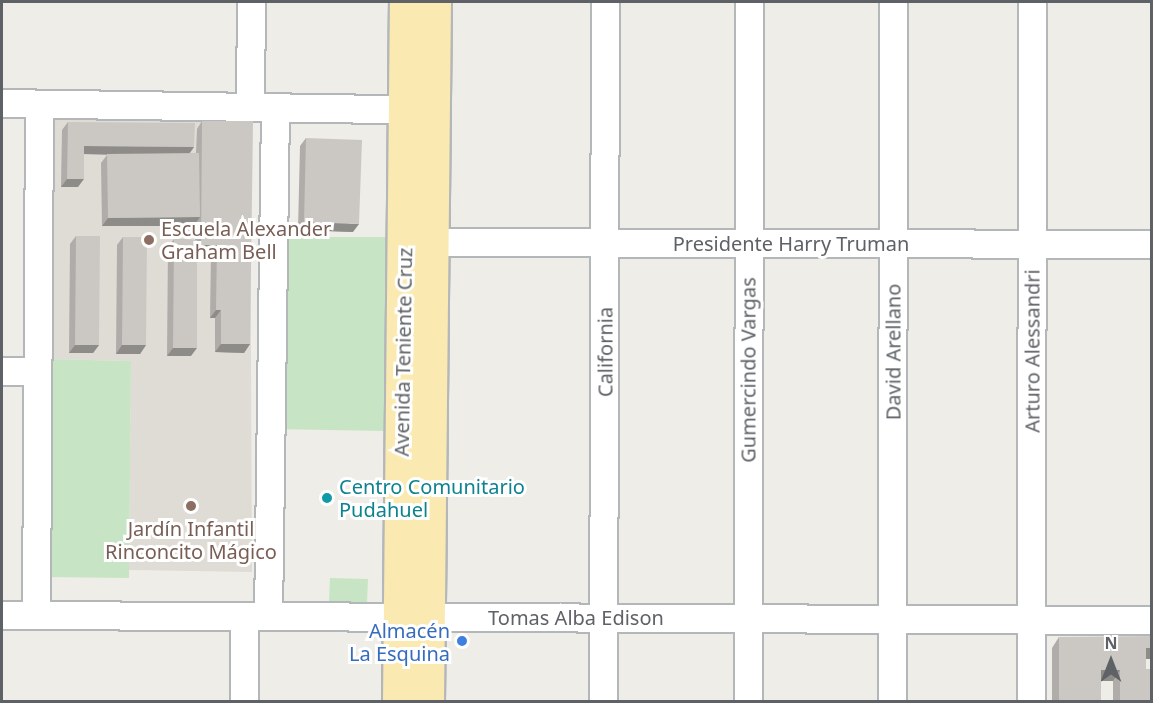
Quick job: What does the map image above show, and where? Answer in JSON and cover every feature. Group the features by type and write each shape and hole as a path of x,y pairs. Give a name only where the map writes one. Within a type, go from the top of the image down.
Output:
{"main road":[{"name":"Avenida Teniente Cruz","path":"399,702 414,616 431,242 406,2"},
{"name":"Avenida Teniente Cruz","path":"426,702 414,616 419,110 434,2"}],"street":[{"path":"244,702 256,616 262,107 251,2"},
{"name":"California","path":"603,702 605,2"},
{"name":"Gumercindo Vargas","path":"748,702 749,2"},
{"name":"David Arellano","path":"892,702 893,2"},
{"name":"Arturo Alessandri","path":"1031,702 1032,2"},
{"path":"2,103 419,110"},
{"path":"36,615 39,104"},
{"name":"Presidente Harry Truman","path":"431,242 1152,243"},
{"path":"2,371 37,371"},
{"name":"Tomas Alba Edison","path":"2,615 1152,620"}],"shaded area":[{"name":"Escuela Alexander Graham Bell","path":"49,118 250,120 252,572 129,570 131,361 47,359"}],"green space":[{"path":"275,237 386,237 384,431 272,429"},
{"path":"47,359 131,361 129,578 42,577"},
{"path":"330,578 368,579 367,603 329,602"}],"building":[{"path":"202,121 253,121 250,344 221,344 221,310 216,310 217,245 201,245"},
{"path":"68,122 195,123 194,147 84,146 84,179 67,179"},
{"path":"306,138 362,140 359,224 304,222"},
{"path":"199,153 200,217 108,218 107,154"},
{"path":"76,236 100,236 99,345 75,345"},
{"path":"123,237 147,237 146,345 122,345"},
{"path":"174,239 197,240 197,348 173,348"},
{"path":"1152,636 1152,648 1146,648 1146,669 1152,669 1152,702 1120,702 1120,670 1101,670 1101,702 1059,702 1059,637"}],"place":[{"name":"Escuela Alexander Graham Bell","path":"149,240"},
{"name":"Centro Comunitario Pudahuel","path":"327,498"},
{"name":"Jardín Infantil Rinconcito Mágico","path":"191,506"},
{"name":"Almacén La Esquina","path":"462,641"}]}
